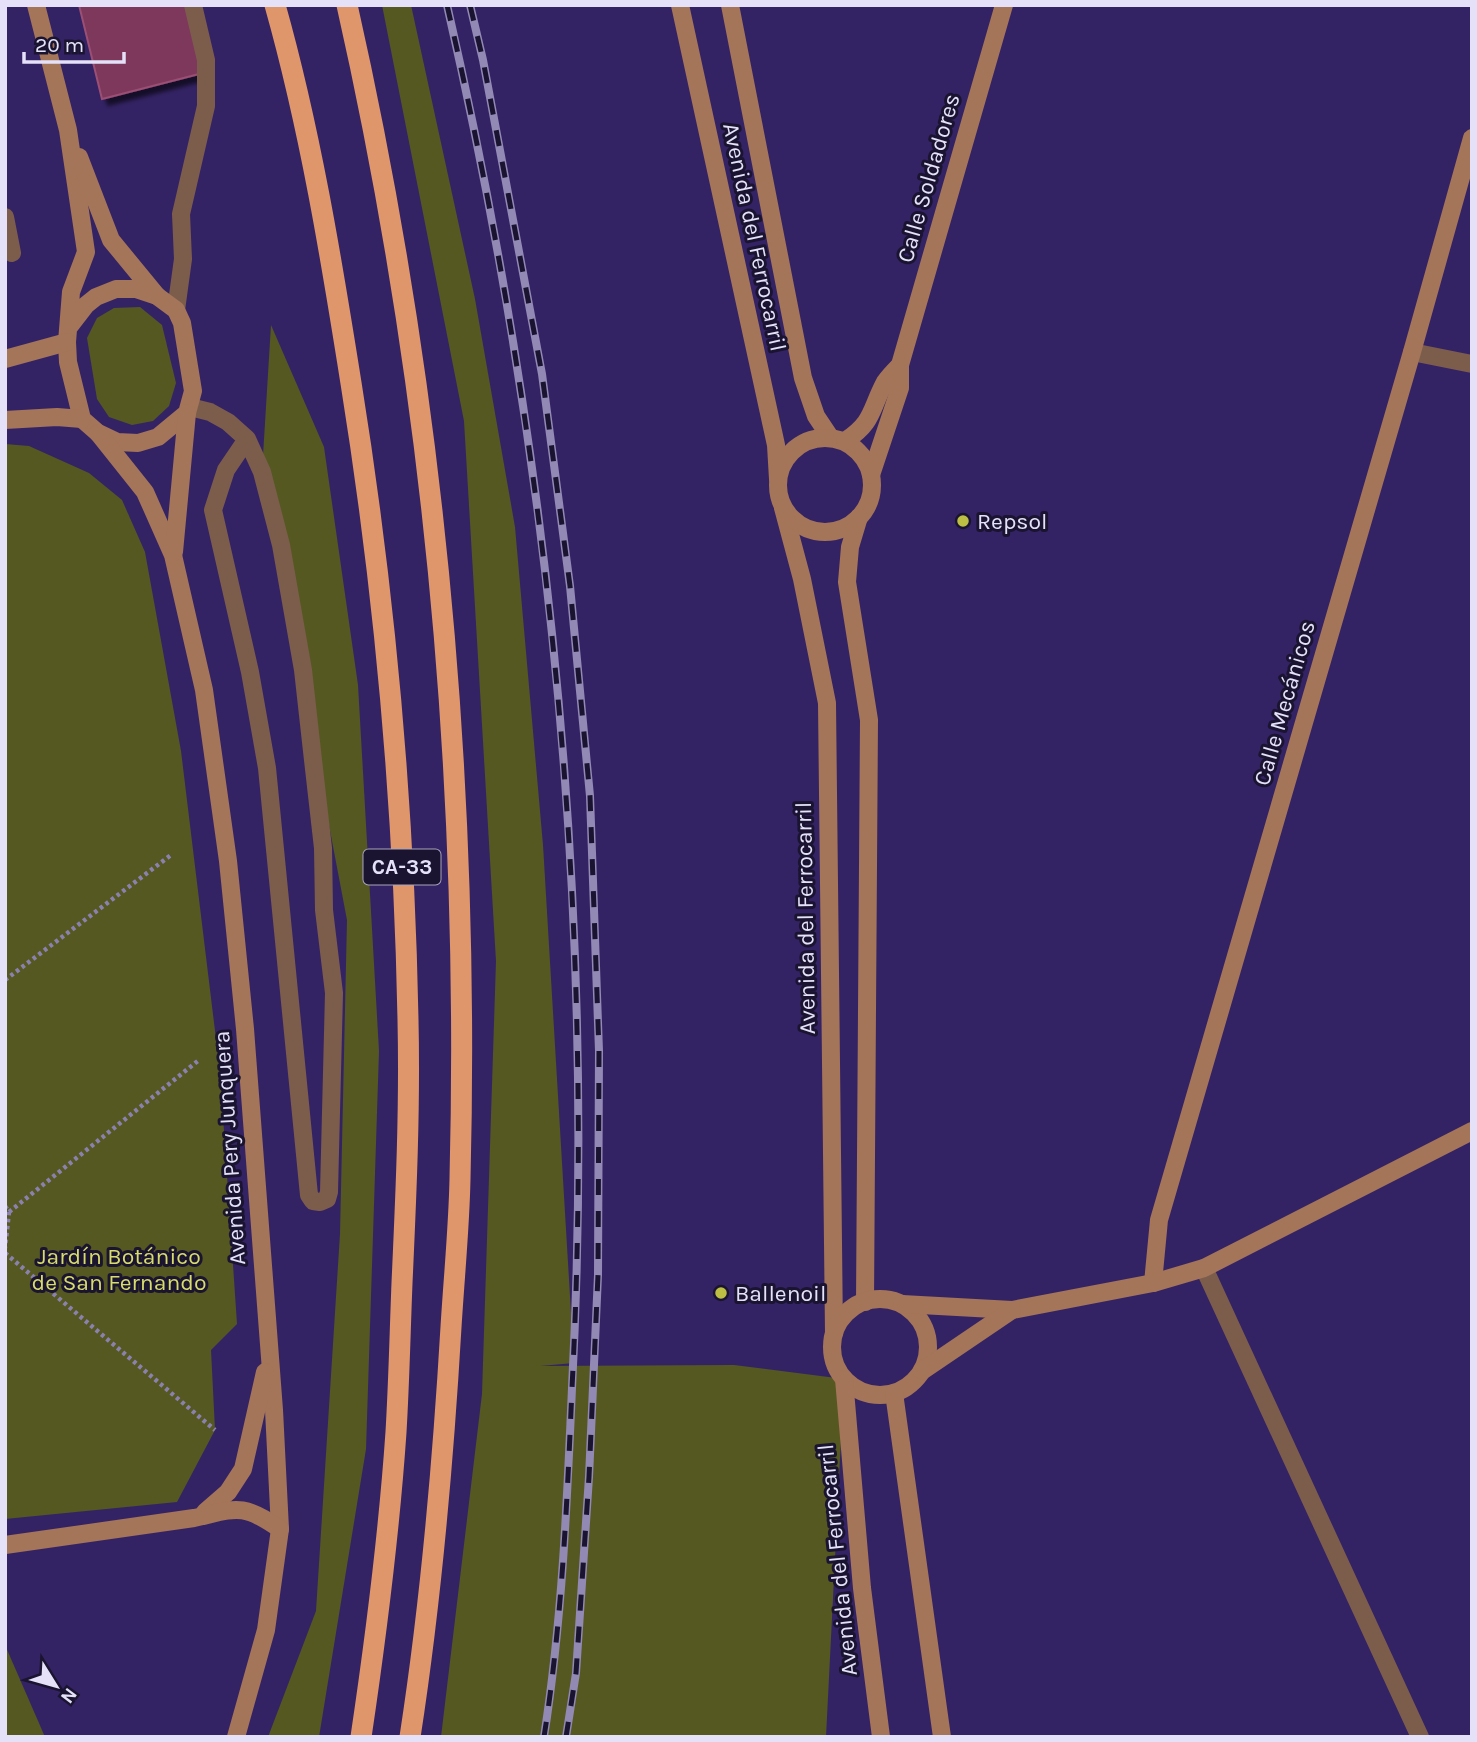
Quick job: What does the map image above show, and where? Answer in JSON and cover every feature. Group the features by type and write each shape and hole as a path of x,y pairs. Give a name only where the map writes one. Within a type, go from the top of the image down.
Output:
{"highway":[{"name":"CA-33","path":"275,5 311,155 360,435 379,578 403,874 408,1022 407,1181 397,1418 384,1566 361,1737"},
{"name":"CA-33","path":"347,5 379,158 423,432 446,649 459,878 463,1027 460,1184 443,1456 410,1737"}],"street":[{"path":"36,5 68,130 86,252 71,292 68,335 68,362 82,419 98,433 145,492 173,555"},
{"path":"176,310 183,259 181,214 206,106 206,60 193,5"},
{"name":"Avenida del Ferrocarril","path":"680,5 776,445 778,494 802,579 827,703 834,1333"},
{"name":"Avenida del Ferrocarril","path":"730,5 803,377 816,416 837,439 862,456 871,475"},
{"name":"Calle Soldadores","path":"871,475 900,388 900,365 1004,5"},
{"path":"68,130 111,240 157,296 176,310 182,323 193,391 188,410 173,555"},
{"name":"Calle Mecánicos","path":"1153,1283 1159,1220 1472,138"},
{"path":"5,217 12,253"},
{"path":"5,359 68,335 86,305 96,297 116,289 136,289 157,296"},
{"path":"1412,352 1472,364"},
{"name":"Calle Soldadores","path":"837,439 858,433 869,421 886,381 900,365"},
{"path":"98,433 117,442 138,443 158,437 188,410 210,412 229,422 247,439 262,472 281,545 303,670 323,848 324,910 334,993 329,1192 327,1199 320,1202 313,1201 309,1195 267,768 250,672 213,510 226,470 247,439"},
{"path":"5,420 57,417 82,419"},
{"path":"778,479 782,464 802,443 816,438 837,439"},
{"path":"783,508 792,520 805,528 819,532 834,531 859,517 868,505 872,490 871,475"},
{"path":"859,517 850,547 847,582 869,720 866,1301"},
{"name":"Avenida Pery Junquera","path":"173,555 204,690 228,861 245,1029 274,1410 279,1528 266,1630 236,1737"},
{"path":"1012,1310 894,1393 867,1394 844,1379 836,1365 832,1349 834,1333 841,1319 852,1308 866,1301 887,1300 902,1304 1012,1310 1153,1283 1204,1268 1472,1131"},
{"path":"1204,1268 1420,1737"},
{"path":"902,1304 914,1313 923,1326 928,1341 927,1357 922,1371"},
{"path":"200,1517 228,1492 243,1469 268,1356"},
{"name":"Avenida del Ferrocarril","path":"844,1379 862,1588 881,1737"},
{"path":"894,1393 942,1737"},
{"path":"5,1545 200,1517 220,1510 242,1510 262,1516 279,1528"}],"path":[{"path":"5,980 171,855"},
{"path":"9,1212 200,1060"},
{"path":"5,1206 9,1212 5,1250 215,1430"}],"green space":[{"path":"382,5 411,5 475,299 515,527 543,845 574,1363 540,1366 734,1365 844,1379 826,1737 441,1737 482,1394 496,961 464,421"},
{"path":"140,307 162,325 176,383 169,406 153,421 132,425 109,417 97,399 87,338 97,318 114,308"},
{"path":"271,325 324,447 358,685 379,1051 366,1449 319,1737 268,1737 316,1611 340,1234 347,920 262,472"},
{"name":"Jardín Botánico de San Fernando","path":"5,444 29,446 89,473 122,500 145,552 181,751 220,1072 237,1324 211,1350 215,1430 177,1502 5,1519"},
{"path":"5,1645 45,1737 5,1737"}],"building":[{"path":"79,5 187,5 203,73 102,99"}],"railway":[{"path":"447,5 483,175 514,347 539,519 557,692 570,866 577,1040 578,1214 563,1563 544,1737"},
{"path":"470,5 483,60 542,374 570,586 590,796 599,1051 598,1275 589,1477 576,1673 566,1737"}],"place":[{"name":"Repsol","path":"963,521"},
{"name":"Ballenoil","path":"721,1293"}]}
